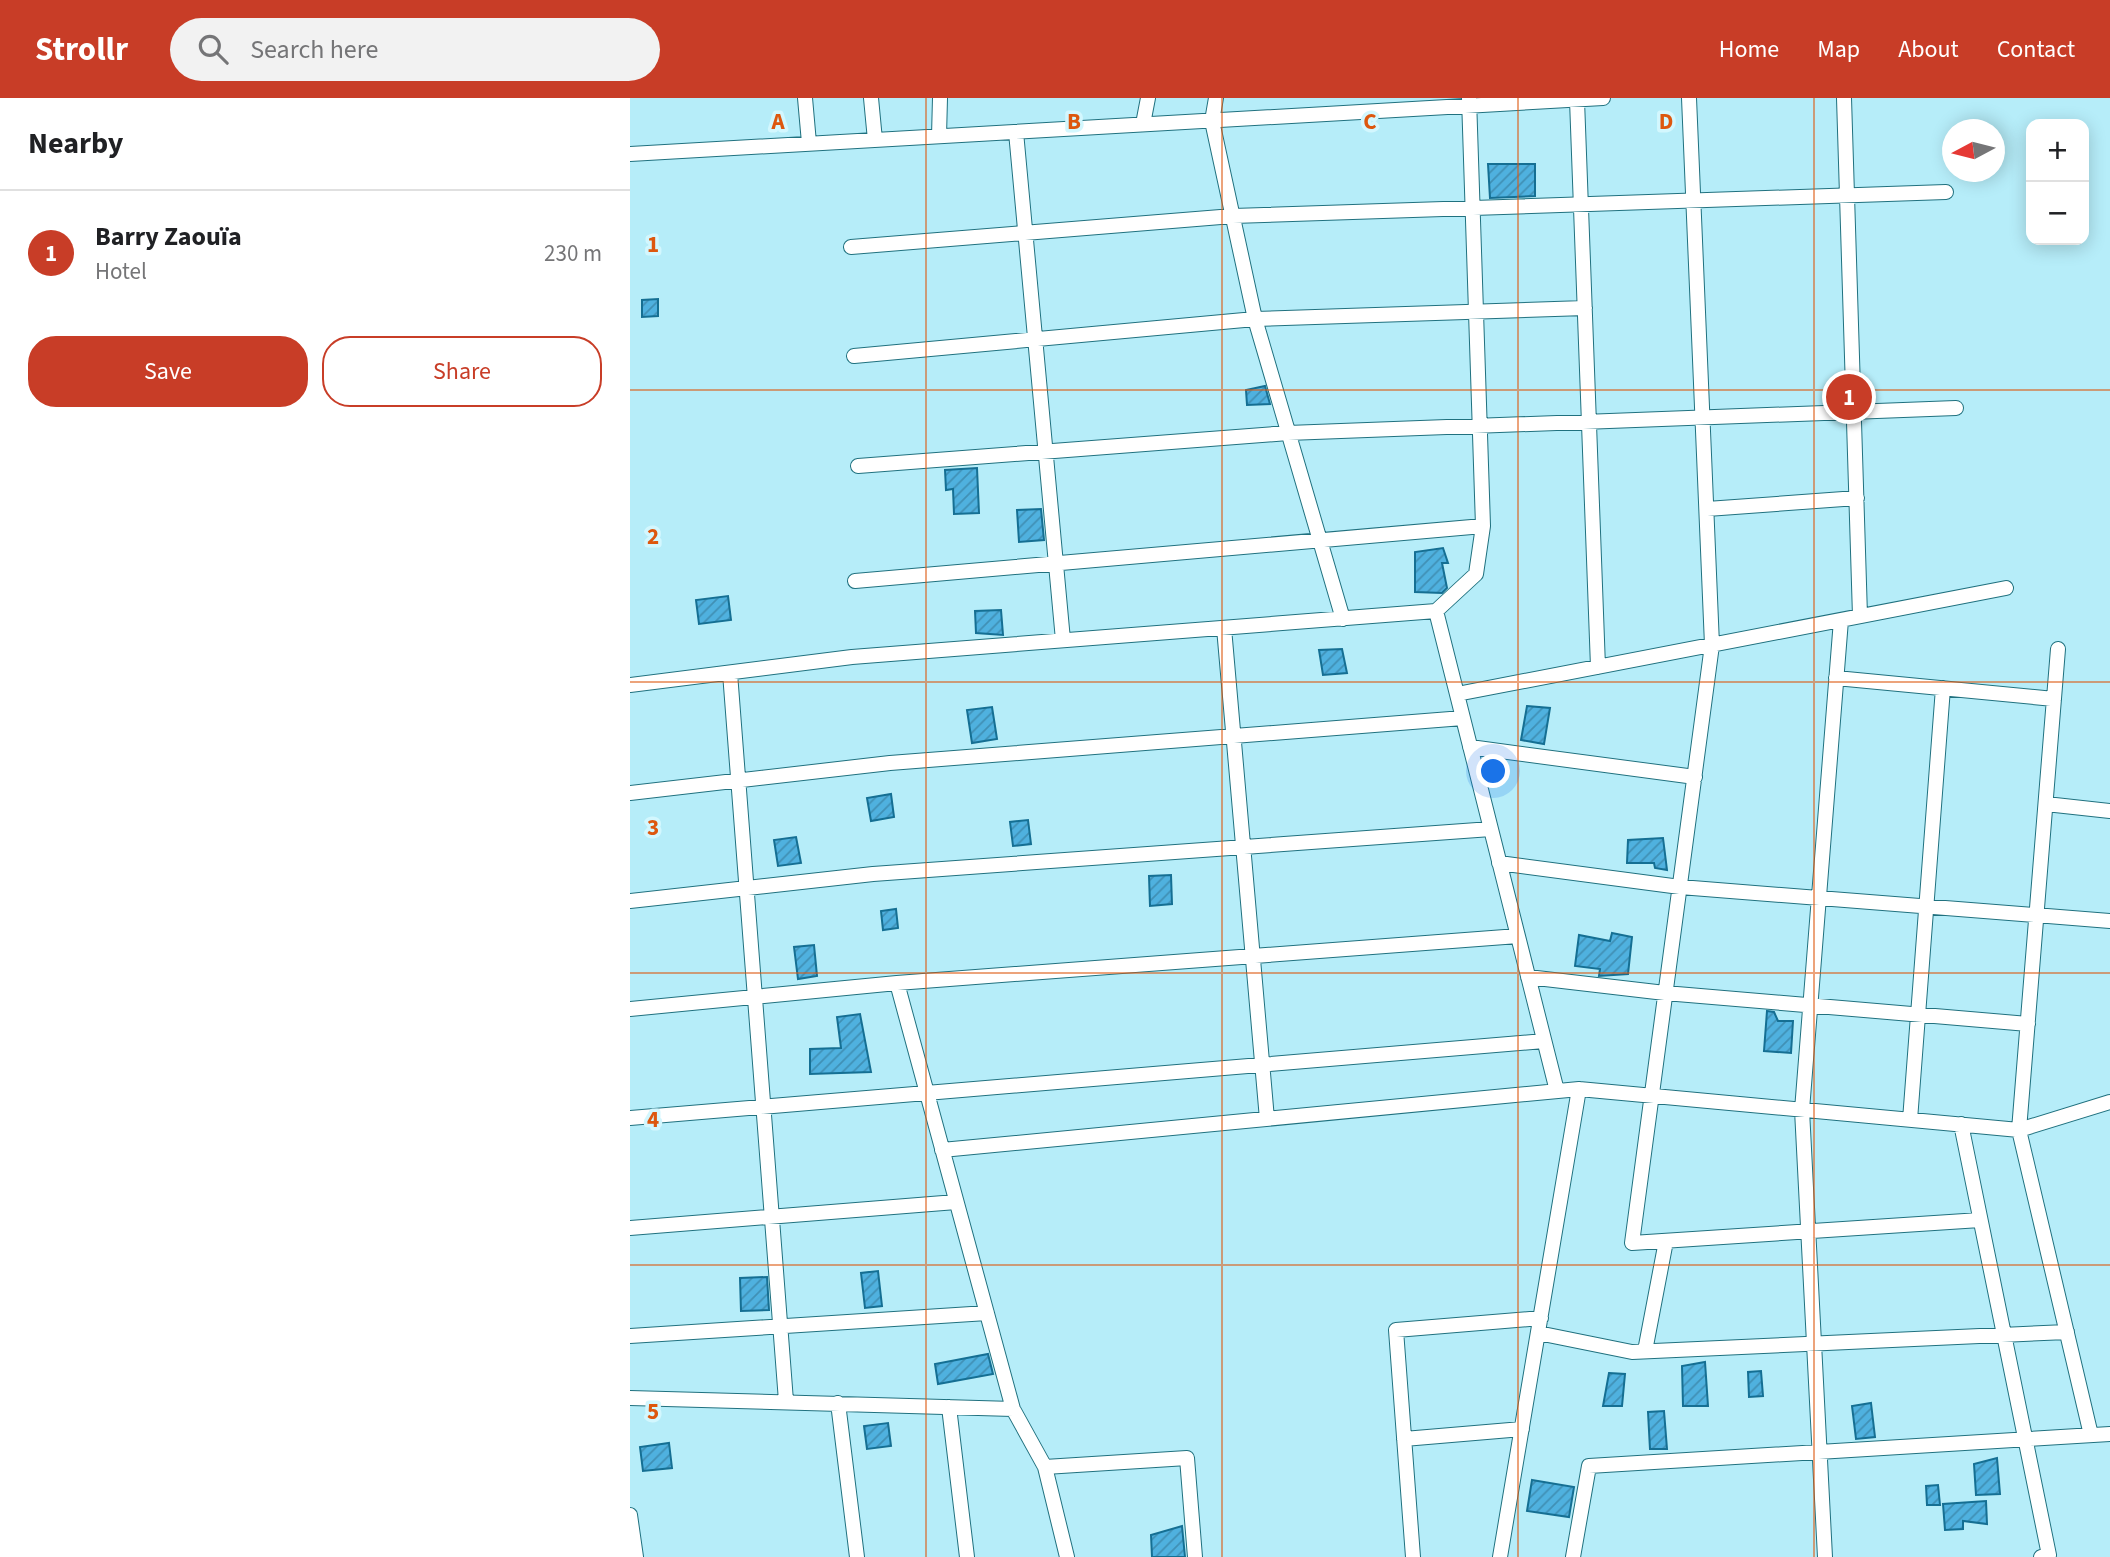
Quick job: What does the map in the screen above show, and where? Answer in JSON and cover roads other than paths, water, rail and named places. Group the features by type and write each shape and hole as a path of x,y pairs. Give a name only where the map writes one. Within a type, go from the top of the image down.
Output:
{"street":[{"path":"805,98 809,144"},
{"path":"870,98 875,140"},
{"path":"939,136 940,98"},
{"path":"1143,124 1147,98"},
{"path":"1216,98 1212,121 1255,320 1343,619"},
{"path":"630,154 1212,121 1469,102 1603,98"},
{"path":"1689,98 1712,645 1632,1243 1980,1220"},
{"path":"1844,98 1860,616"},
{"path":"1577,100 1598,667"},
{"path":"630,685 852,657 1436,611 1476,574 1483,526 1469,102"},
{"path":"1016,132 1062,640"},
{"path":"851,247 1233,216 1946,192"},
{"path":"854,356 1255,320 1584,308"},
{"path":"858,466 1288,433 1956,408"},
{"path":"1707,509 1857,498"},
{"path":"855,581 1483,526"},
{"path":"1457,694 2006,588"},
{"path":"1436,611 1557,1091"},
{"path":"1825,1557 1802,1110 1841,620"},
{"path":"1224,628 1267,1119"},
{"path":"2059,649 2019,1130 2091,1435"},
{"path":"730,673 786,1401"},
{"path":"1836,678 2054,699"},
{"path":"1910,1120 1943,688"},
{"path":"630,793 890,763 1463,718"},
{"path":"1470,747 1695,777"},
{"path":"2046,804 2110,811"},
{"path":"630,901 873,874 1491,829"},
{"path":"1499,863 1680,887 2110,921"},
{"path":"630,1009 897,984 1518,936"},
{"path":"1528,977 1665,993 2028,1024"},
{"path":"897,984 1013,1409 1045,1467 1067,1557"},
{"path":"630,1118 1544,1041"},
{"path":"942,1150 1579,1089 2019,1130 2110,1102"},
{"path":"1500,1557 1579,1089"},
{"path":"1961,1124 2049,1555 2041,1557"},
{"path":"630,1228 956,1202"},
{"path":"1646,1351 1666,1241"},
{"path":"630,1336 987,1313"},
{"path":"1413,1557 1396,1330 1539,1325 1632,1352 2067,1332"},
{"path":"630,1398 1013,1409"},
{"path":"838,1403 857,1557"},
{"path":"949,1407 967,1557"},
{"path":"1404,1439 1522,1429"},
{"path":"1573,1557 1588,1466 2110,1434"},
{"path":"1045,1467 1187,1458 1195,1557"},
{"path":"630,1515 636,1557"}],"place":[{"name":"Barry Zaouïa","path":"1849,397"}]}
